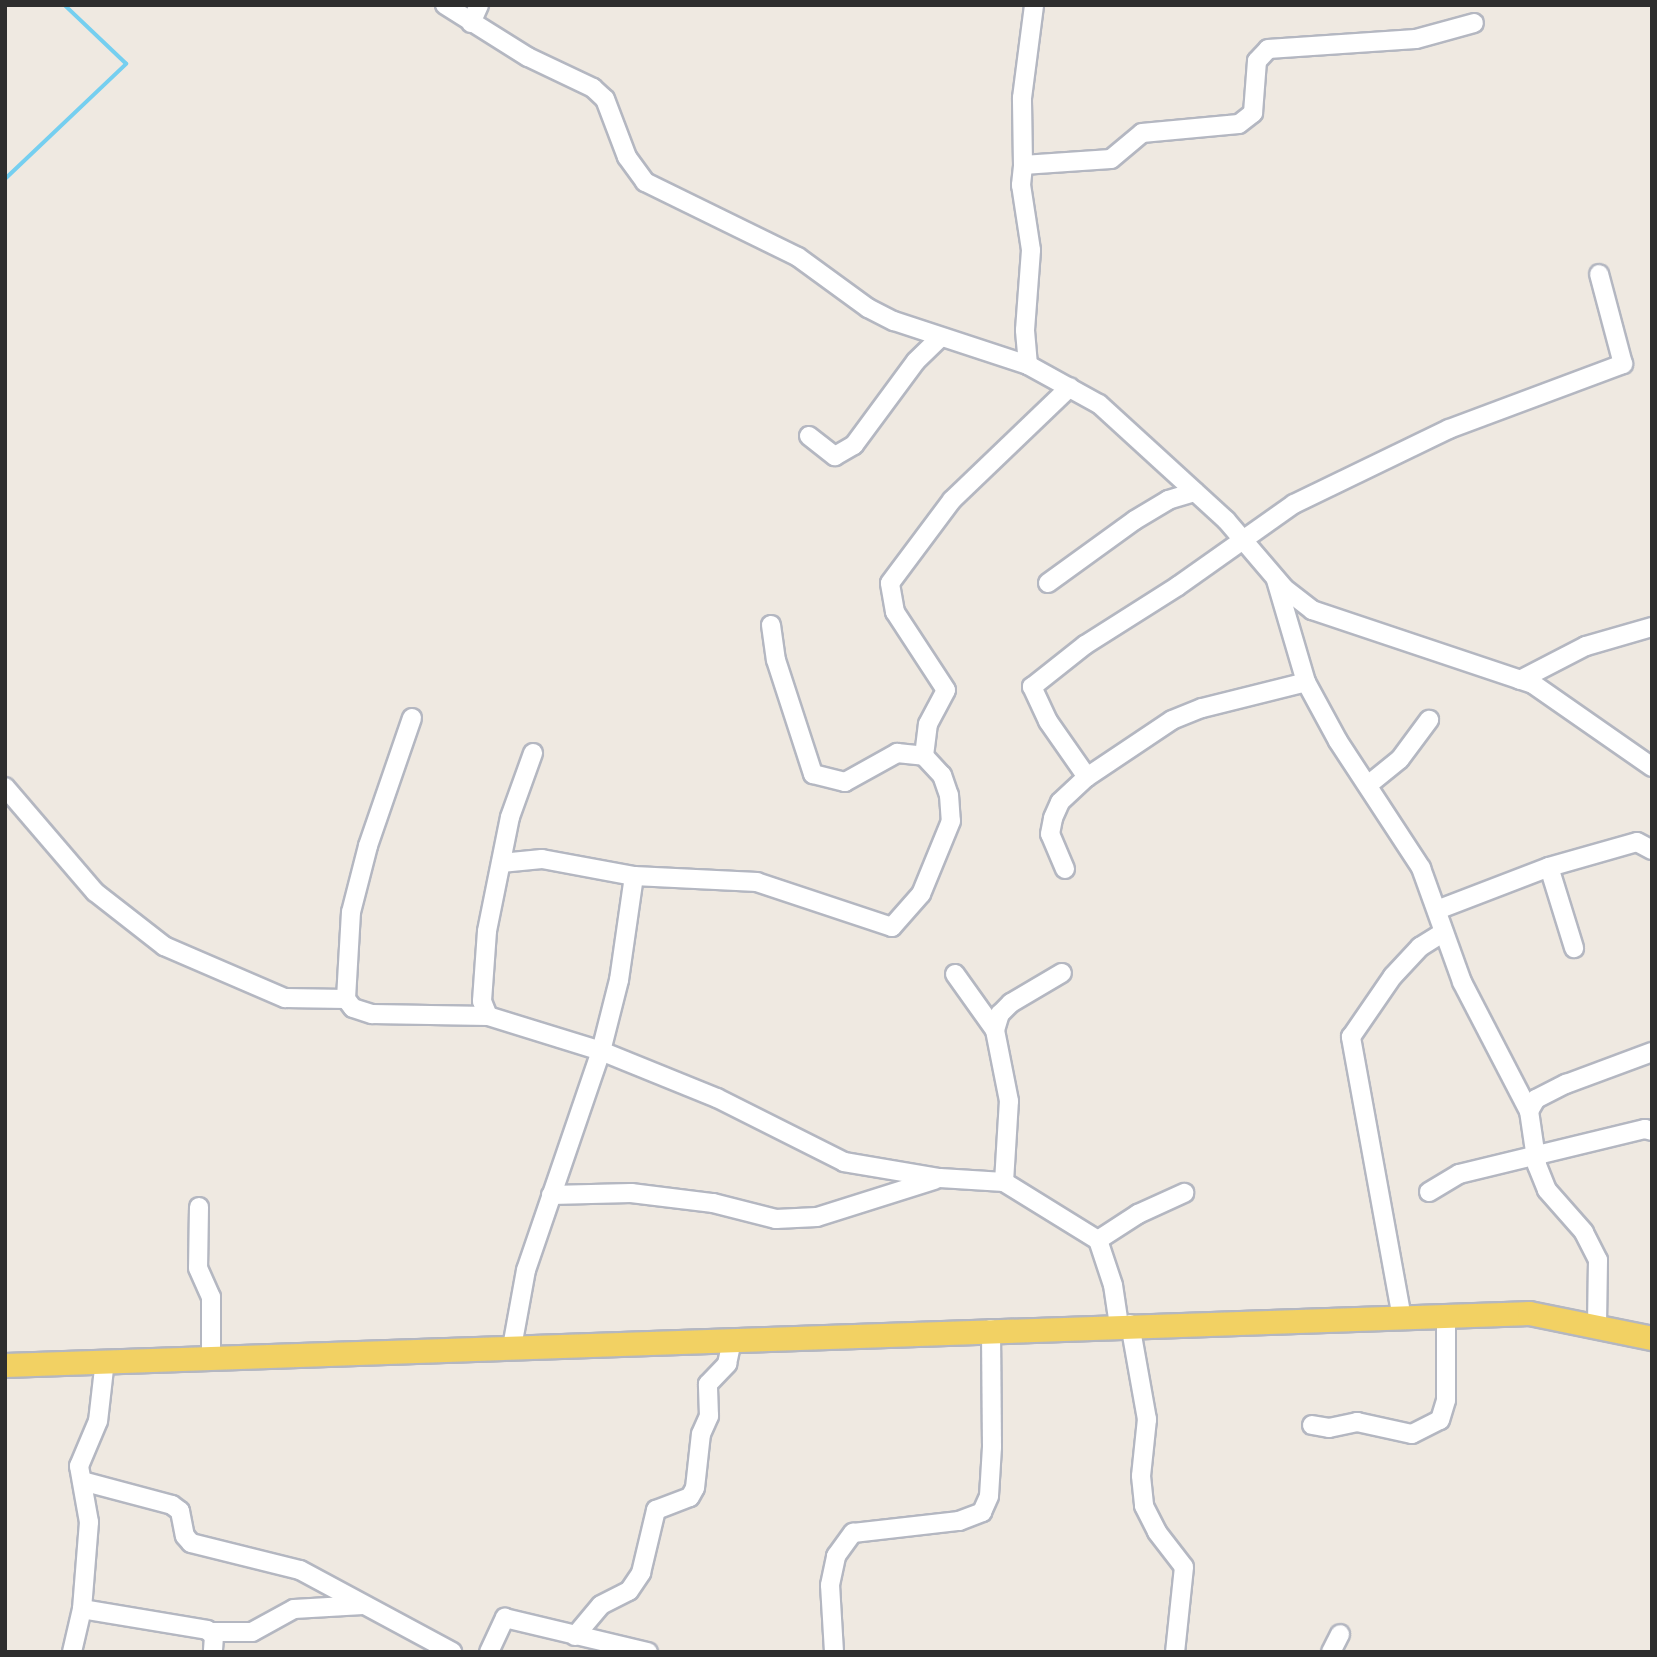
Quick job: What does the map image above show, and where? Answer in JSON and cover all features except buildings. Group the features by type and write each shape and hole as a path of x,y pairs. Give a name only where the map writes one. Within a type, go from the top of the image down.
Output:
{"main road":[{"path":"5,1365 1124,1324 1529,1313 1597,1324 1652,1339"}],"street":[{"path":"445,5 471,23 593,88 605,99 627,157 645,182 798,257 868,308 940,338 1028,365 1070,387 1124,424 1195,492 1297,600 1326,618 1432,647 1520,680 1552,696 1602,736 1652,767"},
{"path":"471,23 479,5"},
{"path":"1028,365 1025,330 1031,250 1021,185 1022,98 1034,5"},
{"path":"1023,165 1111,159 1142,133 1239,124 1253,113 1257,61 1268,49 1416,39 1474,23"},
{"path":"1087,777 1048,720 1032,687 1085,645 1225,554 1240,538 1294,504 1449,429 1623,364 1599,274"},
{"path":"809,436 835,456 854,444 916,361 940,338"},
{"path":"924,756 928,724 946,690 895,612 890,583 952,500 1070,387"},
{"path":"1048,583 1135,520 1168,500 1195,492"},
{"path":"1275,577 1306,682 1421,868 1462,982 1529,1111 1536,1156 1547,1190 1594,1246 1601,1280 1597,1324"},
{"path":"501,863 542,859 634,876 757,882 892,927 921,894 951,821 950,795 942,775 924,756 897,754 845,782 813,774 776,660 771,625"},
{"path":"1520,680 1586,646 1652,627"},
{"path":"1065,869 1050,834 1053,818 1060,802 1087,777 1172,720 1306,682"},
{"path":"411,718 368,846 351,912 346,999 353,1008 372,1014 488,1016 601,1051 717,1098 844,1161 940,1178 1004,1182 1098,1240 1124,1324 1147,1419 1141,1476 1144,1506 1148,1520 1184,1567 1175,1652"},
{"path":"1368,785 1400,759 1429,720"},
{"path":"488,1016 482,1002 482,970 510,817 533,753"},
{"path":"5,787 95,892 164,946 285,998 346,999"},
{"path":"1437,910 1549,867 1637,842 1652,850"},
{"path":"1549,867 1574,948"},
{"path":"512,1348 526,1270 601,1051 619,980 634,876"},
{"path":"1402,1318 1351,1037 1393,976 1420,947 1444,932"},
{"path":"995,1030 1000,1014 1011,1003 1062,973"},
{"path":"956,974 995,1030 1009,1101 1004,1182"},
{"path":"1529,1111 1536,1099 1566,1084 1651,1058"},
{"path":"1429,1192 1459,1174 1651,1130"},
{"path":"551,1195 631,1193 713,1203 776,1219 817,1217 940,1178"},
{"path":"1098,1240 1138,1214 1184,1193"},
{"path":"199,1207 198,1268 211,1297 211,1356"},
{"path":"1312,1425 1329,1428 1357,1422 1412,1434 1440,1420 1446,1400 1446,1317"},
{"path":"834,1652 830,1585 836,1556 853,1533 959,1521 982,1512 989,1496 992,1447 991,1329"},
{"path":"575,1636 601,1605 629,1591 641,1573 656,1510 690,1497 695,1488 701,1434 709,1416 708,1384 727,1364 732,1340"},
{"path":"72,1652 82,1609 89,1522 82,1481 81,1452 97,1421 105,1360"},
{"path":"82,1481 172,1506 180,1511 184,1536 191,1543 300,1570 452,1652"},
{"path":"82,1609 211,1632 252,1632 294,1609 363,1605"},
{"path":"489,1652 505,1618 648,1652"},
{"path":"211,1632 216,1642 213,1652"},
{"path":"1331,1652 1340,1634"}],"waterway":[{"path":"5,179 126,64 64,5"}]}
